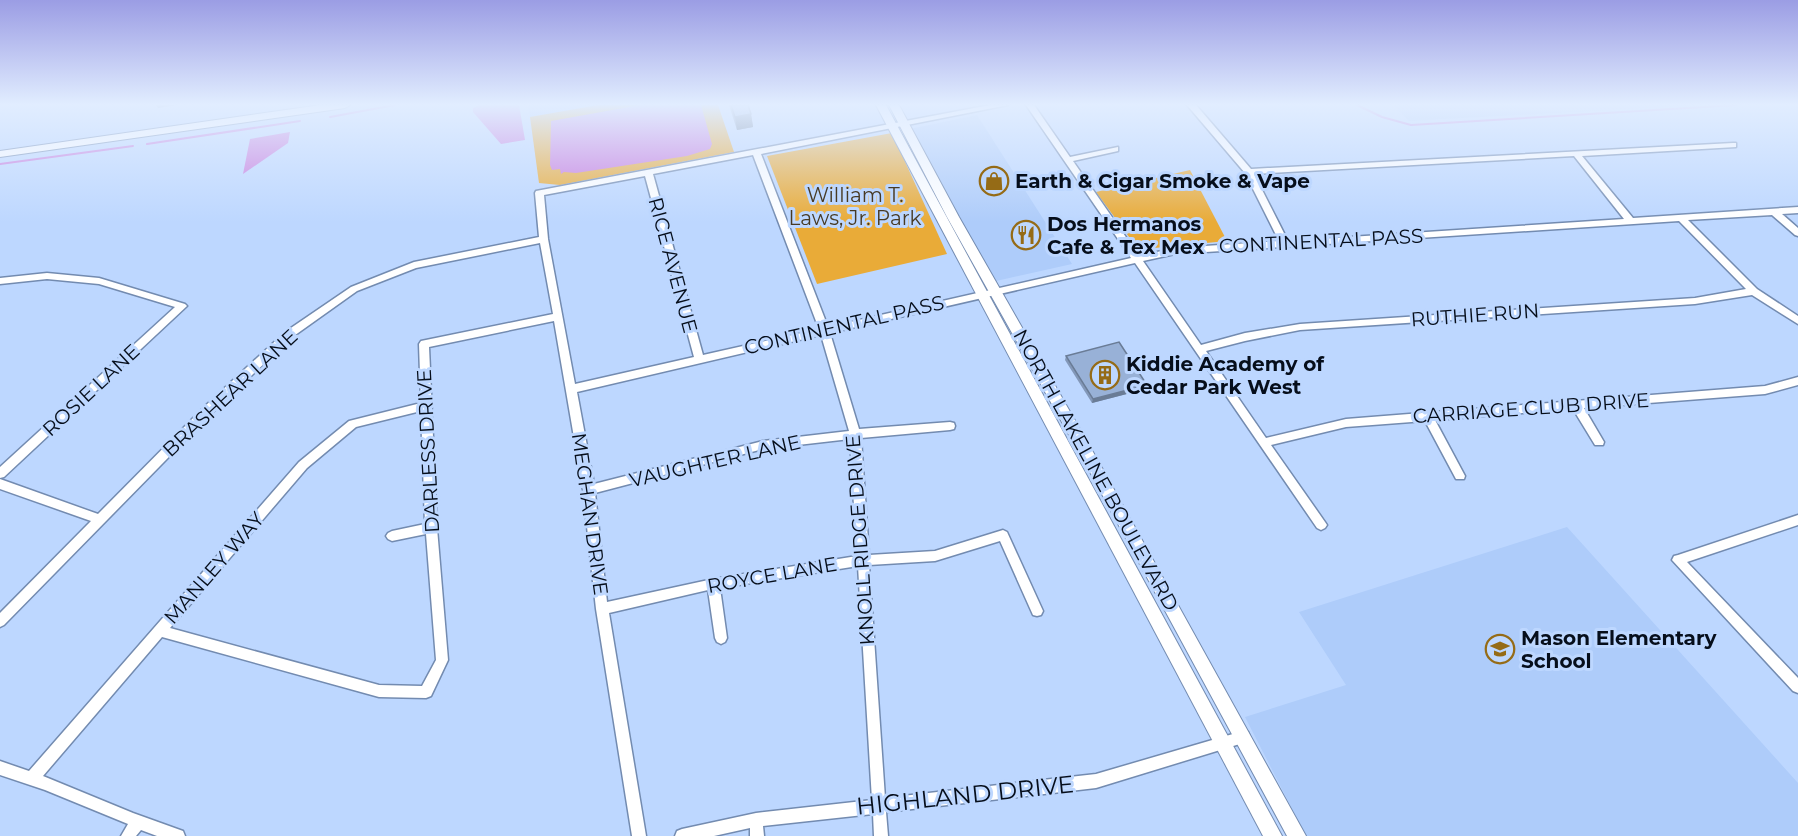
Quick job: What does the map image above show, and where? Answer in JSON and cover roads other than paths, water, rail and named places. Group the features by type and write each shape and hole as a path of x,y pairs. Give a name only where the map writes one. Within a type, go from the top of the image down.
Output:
{"main road":[{"path":"0,154 65,144"},
{"name":"NORTH LAKELINE BOULEVARD","path":"908,144 989,292 1273,836"},
{"name":"NORTH LAKELINE BOULEVARD","path":"989,292 1297,836"}],"street":[{"path":"648,172 798,144"},
{"path":"1057,144 1322,525"},
{"path":"1225,144 1249,172 1285,244"},
{"path":"1249,172 1733,145"},
{"path":"1068,160 1115,149"},
{"name":"KNOLL RIDGE DRIVE","path":"756,152 824,330 855,434 861,560 881,836"},
{"path":"1576,154 1631,222"},
{"name":"MEGHAN DRIVE","path":"639,836 602,609 589,490 544,239 539,193 648,172"},
{"name":"RICE AVENUE","path":"648,172 699,358"},
{"name":"CONTINENTAL PASS","path":"572,389 699,358 1175,251 1798,210"},
{"path":"1775,212 1798,233"},
{"path":"1681,218 1754,291 1798,321"},
{"name":"BRASHEAR LANE","path":"0,621 208,410 288,335 354,289 414,265 544,239"},
{"name":"ROSIE LANE","path":"0,280 46,276 99,281 182,306 0,474"},
{"name":"RUTHIE RUN","path":"1198,349 1245,336 1300,327 1695,300 1754,291"},
{"name":"DARLESS DRIVE","path":"159,631 379,691 426,692 442,660 431,528 424,344 559,316"},
{"name":"CARRIAGE CLUB DRIVE","path":"1266,442 1346,423 1765,390 1798,381"},
{"path":"1576,405 1599,442"},
{"name":"MANLEY WAY","path":"33,777 303,465 353,424 426,406"},
{"path":"1428,417 1461,476"},
{"name":"VAUGHTER LANE","path":"589,490 763,445 950,426"},
{"path":"0,484 100,520"},
{"path":"1798,520 1678,560 1798,687"},
{"path":"392,536 431,528"},
{"name":"ROYCE LANE","path":"602,609 713,584 861,560 936,556 1003,536 1037,610"},
{"path":"713,584 721,638"},
{"name":"HIGHLAND DRIVE","path":"682,836 756,820 878,804 1096,781 1243,737"},
{"path":"0,768 33,777 137,823 178,836"},
{"path":"756,820 757,836"},
{"path":"128,836 137,823"}],"waterway":[{"path":"0,164 133,146"}],"place":[{"name":"Earth & Cigar Smoke & Vape","path":"994,181"},
{"name":"Dos Hermanos Cafe & Tex Mex","path":"1026,235"},
{"name":"Kiddie Academy of Cedar Park West","path":"1105,375"},
{"name":"Mason Elementary School","path":"1500,649"}],"park label":[{"name":"William T. Laws, Jr. Park","path":"855,206"}]}
